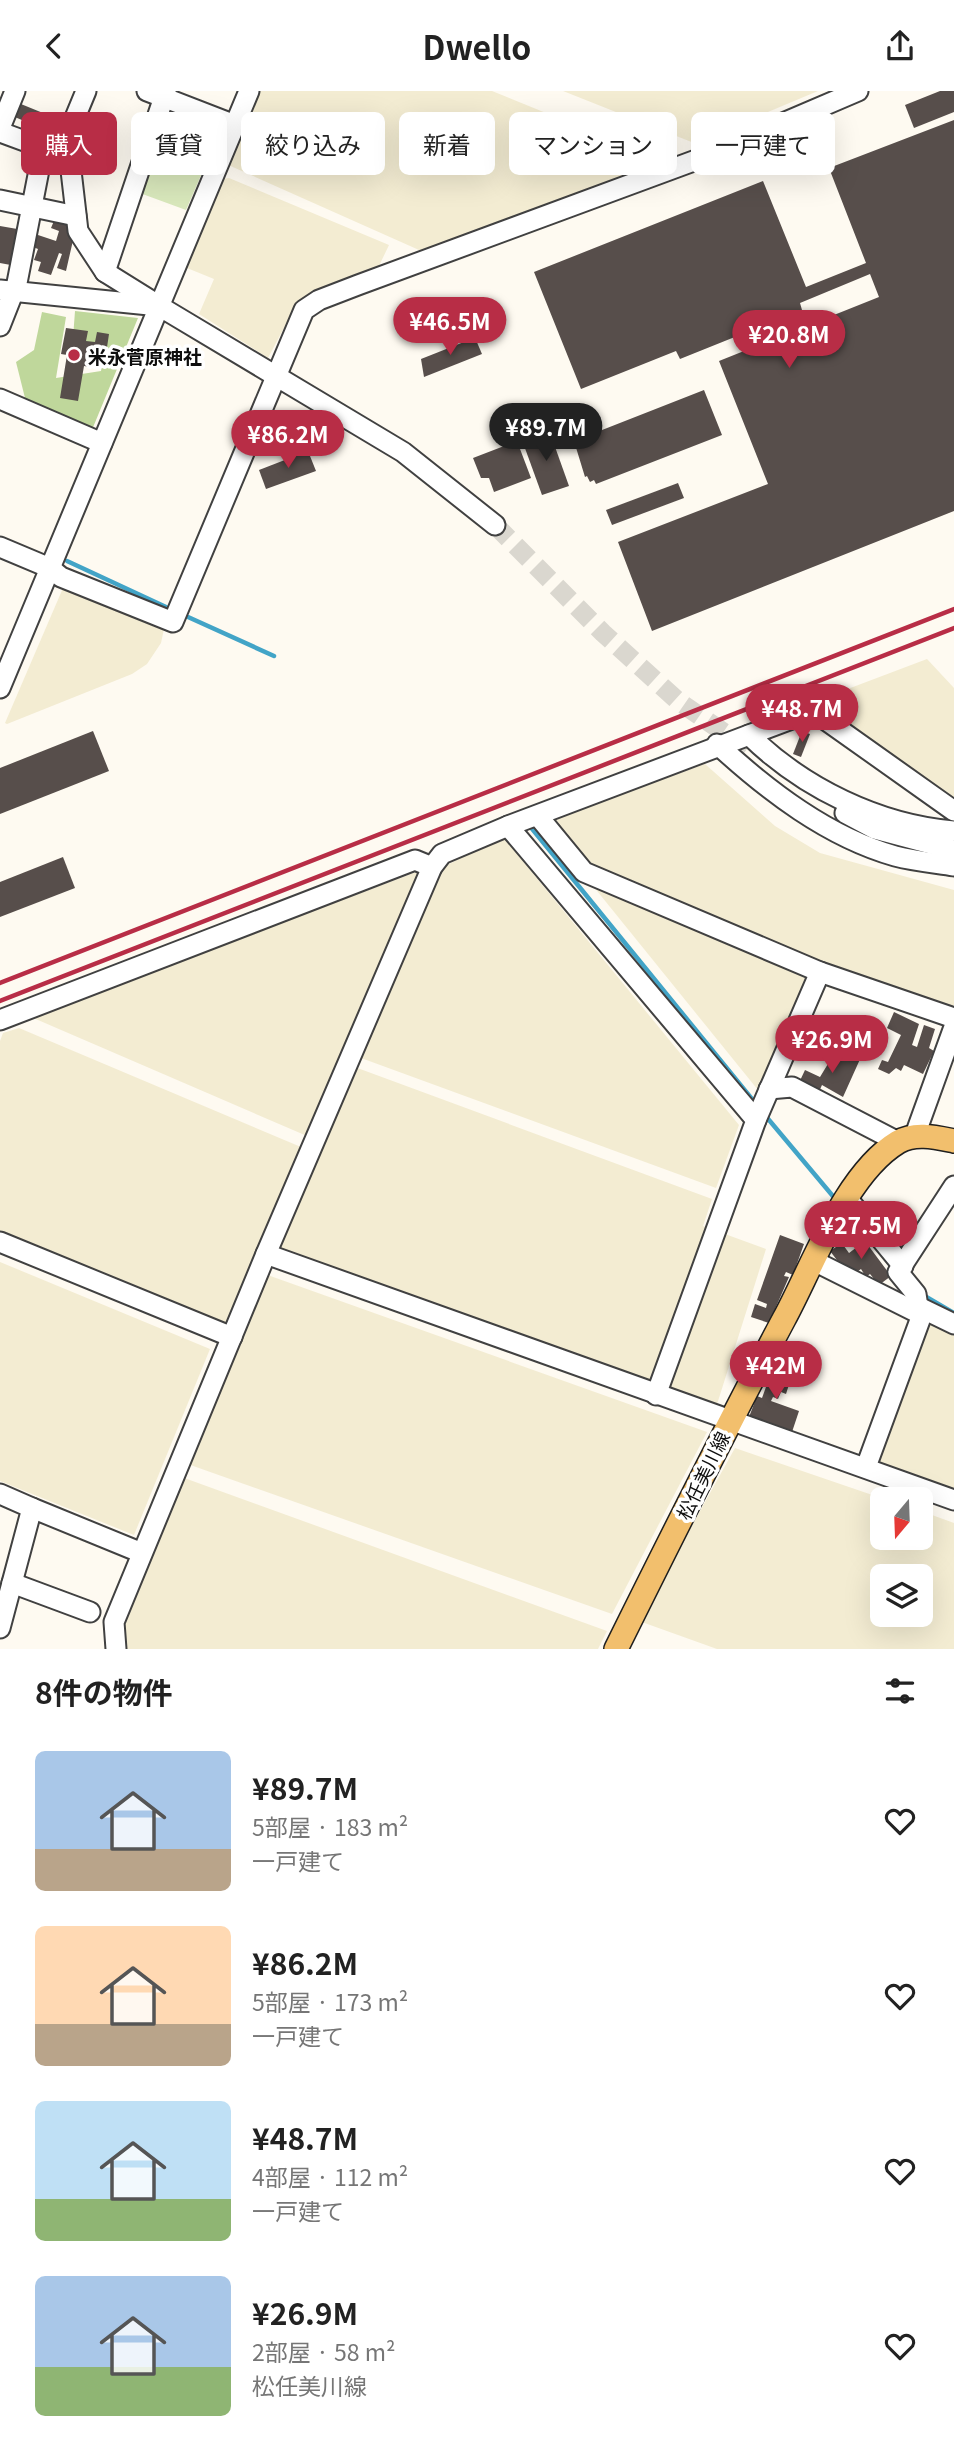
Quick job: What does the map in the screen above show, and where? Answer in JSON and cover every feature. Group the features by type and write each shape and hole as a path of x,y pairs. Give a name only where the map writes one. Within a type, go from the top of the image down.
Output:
{"main road":[{"path":"906,1139 954,1141"},
{"name":"松任美川線","path":"615,1649 729,1421 843,1204 883,1154 906,1139"}],"street":[{"path":"15,91 0,130 21,139"},
{"path":"75,112 86,91"},
{"path":"0,688 249,91"},
{"path":"0,548 50,568 61,577 173,621 304,310 319,300 699,159 858,91"},
{"path":"104,272 159,93 235,125"},
{"path":"0,326 7,292 33,208 38,175"},
{"path":"71,175 78,231 104,272 403,452 495,525"},
{"path":"0,200 76,216"},
{"path":"7,292 159,306"},
{"path":"0,399 102,443"},
{"path":"116,1649 114,1622 142,1553 266,1254 432,867 442,854 717,744 748,742 813,711 954,811"},
{"path":"748,742 838,799 877,814 954,831"},
{"path":"748,742 791,785 875,829 954,850"},
{"path":"717,744 764,784 824,826 895,856 954,866"},
{"path":"538,816 584,872 820,972 954,1018"},
{"path":"508,826 755,1120"},
{"path":"0,1020 415,860 432,867"},
{"path":"656,1395 755,1120 820,972"},
{"path":"769,1089 792,1087 906,1139 954,1027"},
{"path":"866,1467 920,1320 916,1294 898,1272 954,1186"},
{"path":"843,1204 903,1266"},
{"path":"0,1242 232,1337"},
{"path":"266,1254 954,1500"},
{"path":"814,1261 954,1324"},
{"path":"0,1494 142,1553"},
{"path":"0,1628 32,1508"},
{"path":"12,1583 90,1612"}],"shaded area":[{"path":"256,91 492,91 543,112 509,112 509,175 632,175 428,254 251,175 385,175 385,112 247,112"},
{"path":"563,91 818,91 768,112 691,112 691,142 677,136 677,112 616,112"},
{"path":"241,128 241,171 227,164"},
{"path":"229,178 389,245 378,268 295,307 268,358 199,314 214,279 187,268 222,179"},
{"path":"63,588 164,629 161,643 147,664 132,674 7,724 5,723"},
{"path":"927,659 954,688 954,799 816,701"},
{"path":"705,764 775,826 820,853 954,890 954,1005 946,1008 823,966 588,866 549,820"},
{"path":"503,837 739,1125 716,1188 361,1058 441,868"},
{"path":"419,871 307,1136 31,1017"},
{"path":"589,881 811,974 758,1090"},
{"path":"19,1028 301,1147 226,1326 0,1235 0,1041 3,1033"},
{"path":"352,1066 712,1199 703,1226 766,1249 713,1417 273,1258"},
{"path":"0,1262 210,1349 134,1535 0,1481"},
{"path":"262,1273 707,1432 612,1614 182,1462"},
{"path":"928,1320 954,1333 954,1491 872,1463"},
{"path":"735,1448 870,1494 870,1551 933,1551 933,1515 954,1523 954,1649 717,1649 639,1621"},
{"path":"176,1475 607,1631 598,1649 123,1649 121,1618"}],"green space":[{"path":"168,106 183,112 166,112"},
{"path":"143,175 201,175 186,210 137,192"},
{"path":"75,311 138,318 87,442 29,414 16,362 34,350 42,312 66,317 56,378 101,371 105,348 73,338"}],"building":[{"path":"940,91 954,91 954,112 914,128 905,105"},
{"path":"16,102 41,112 21,112 21,120 10,115"},
{"path":"954,120 954,511 652,631 618,542 768,484 719,361 879,297 870,274 800,303 802,310 680,359 676,351 581,389 534,272 763,181 806,287 866,263 832,175 835,175 835,166"},
{"path":"56,216 71,221 67,234 74,236 66,271 57,268 62,254 59,253 51,275 38,271 41,262 34,260 38,249 28,245 32,233 56,241 59,231 51,228"},
{"path":"0,226 23,230 16,266 0,263"},
{"path":"66,328 88,331 86,341 95,342 97,332 109,334 106,354 98,353 96,368 84,366 78,401 60,398 67,355 61,354"},
{"path":"469,340 476,340 482,354 424,377 421,359"},
{"path":"704,390 722,435 596,484 594,480 590,482 587,476 585,477 574,441"},
{"path":"549,430 569,486 542,495 522,440"},
{"path":"517,441 531,478 494,492 489,478 481,478 473,458"},
{"path":"308,451 316,471 266,489 259,470"},
{"path":"678,483 684,498 612,525 606,510"},
{"path":"93,731 109,771 0,814 0,768"},
{"path":"802,731 810,734 801,757 793,754"},
{"path":"63,857 75,888 0,917 0,882"},
{"path":"894,1012 919,1024 912,1045 917,1047 924,1025 935,1029 929,1048 934,1051 923,1074 904,1065 901,1071 896,1068 889,1074 878,1069 882,1060 888,1062 901,1035 887,1028"},
{"path":"837,1049 861,1057 843,1097 822,1085 817,1096 797,1087 805,1070 820,1077"},
{"path":"780,1235 804,1244 793,1275 786,1272 784,1276 789,1277 769,1323 751,1317 755,1304 766,1308 767,1304 757,1300"},
{"path":"838,1238 849,1253 865,1241 891,1276 879,1285 870,1274 866,1277 861,1269 854,1274 846,1272 830,1251 836,1247 833,1244"},
{"path":"775,1362 794,1369 786,1394 781,1392 778,1399 773,1397 771,1401 799,1411 792,1432 749,1417 757,1396 762,1398"}],"waterway":[{"path":"67,561 166,607"},
{"path":"188,617 274,656"},
{"path":"529,825 756,1104"},
{"path":"764,1114 837,1201"},
{"path":"923,1295 954,1313"}],"tunnel":[{"path":"495,525 603,633 678,701 748,749"}],"railway":[{"path":"0,983 954,609"},
{"path":"0,1001 954,628"}],"place":[{"name":"米永菅原神社","path":"74,355"}]}
